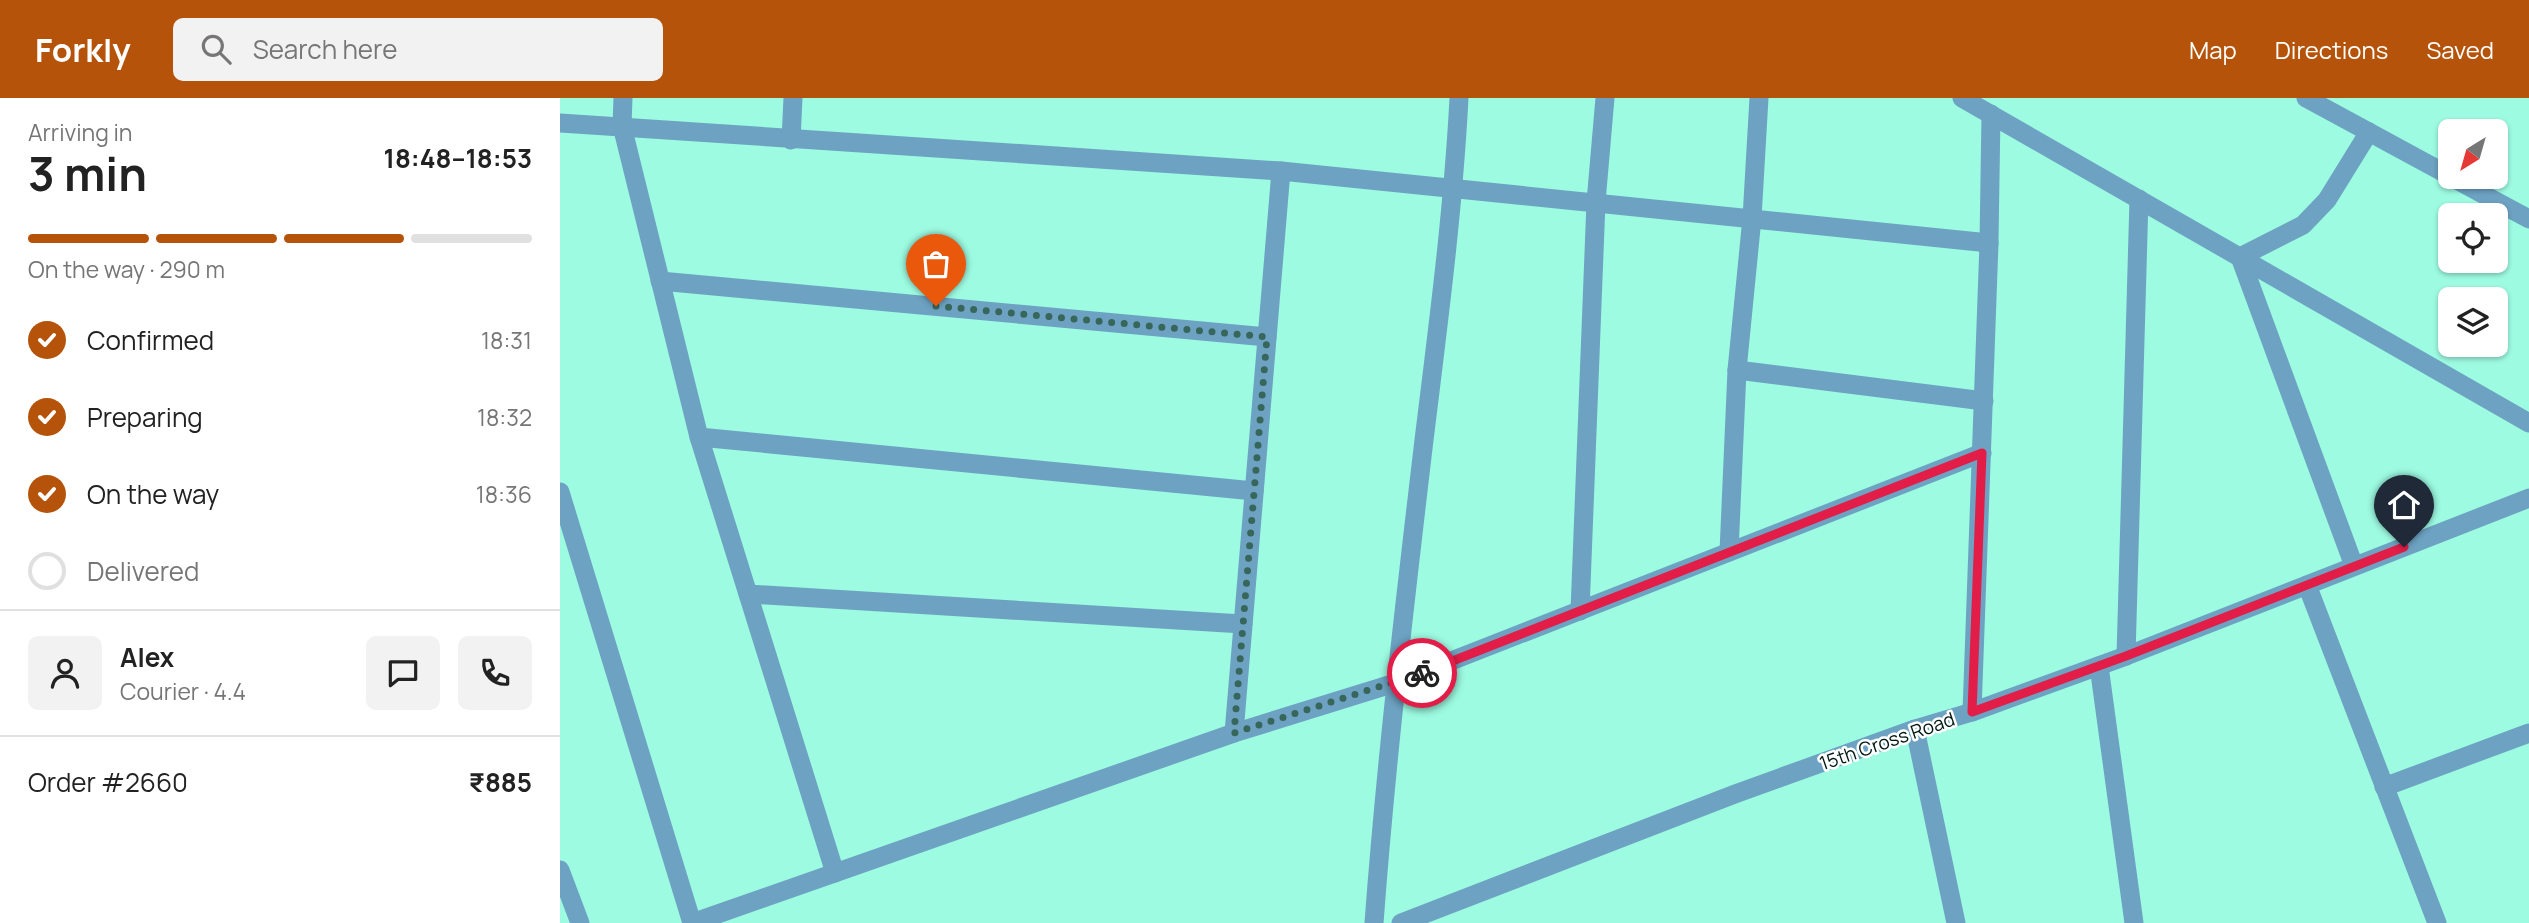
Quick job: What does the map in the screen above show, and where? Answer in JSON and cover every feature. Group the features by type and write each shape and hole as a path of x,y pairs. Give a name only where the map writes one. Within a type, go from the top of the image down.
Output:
{"street":[{"path":"624,98 622,126 699,437 835,873"},
{"path":"791,140 793,98"},
{"path":"1374,923 1395,683 1455,187 1459,98"},
{"path":"1580,611 1596,202 1605,98"},
{"path":"1729,552 1737,370 1752,218 1759,98"},
{"path":"1962,98 2529,423"},
{"path":"2306,98 2438,169"},
{"path":"1972,712 1991,114"},
{"path":"560,123 1280,171 1989,243"},
{"path":"2240,257 2303,225 2327,200 2368,132"},
{"path":"1234,733 1280,171"},
{"path":"2475,189 2529,219"},
{"path":"2126,656 2139,199"},
{"path":"2240,257 2354,566"},
{"path":"660,281 1267,337"},
{"path":"1737,370 1983,401"},
{"path":"699,437 1254,491"},
{"path":"560,492 692,923 1234,733 1395,683 1982,453"},
{"name":"15th Cross Road","path":"1401,923 1735,794 2126,656 2529,498"},
{"path":"2307,585 2437,923"},
{"path":"748,594 1243,624"},
{"path":"2099,666 2134,923"},
{"path":"1915,729 1956,923"},
{"path":"2385,787 2529,733"},
{"path":"560,870 580,923"}],"way so far":[{"path":"936,306 1267,337 1234,733 1422,673"}],"route":[{"path":"1422,673 1982,453 1972,712 2126,656 2404,547"}]}
